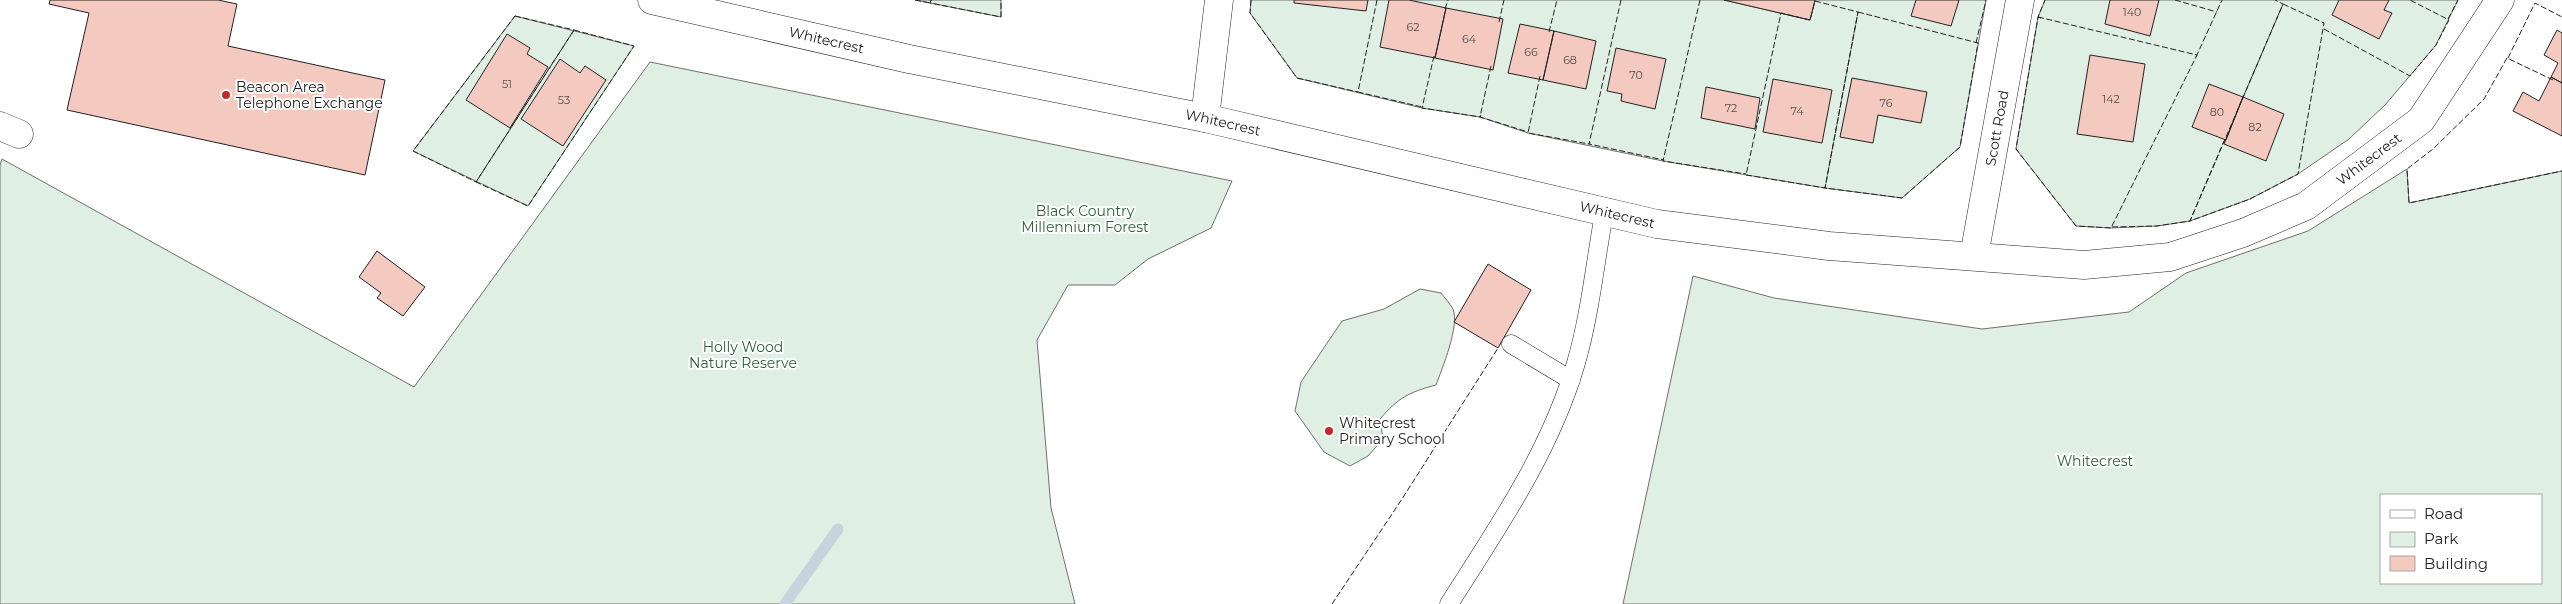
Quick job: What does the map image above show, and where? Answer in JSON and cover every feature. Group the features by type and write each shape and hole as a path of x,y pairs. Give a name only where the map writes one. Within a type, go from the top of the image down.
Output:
{"street":[{"name":"Whitecrest","path":"652,0 736,10 909,59 1206,118 1604,214 1657,224 1829,246 2084,265 2170,257 2244,233 2306,206 2420,120 2500,0"},
{"path":"1206,118 1219,0"},
{"name":"Scott Road","path":"1974,256 2020,0"}],"lane":[{"path":"1449,604 1533,469 1556,421 1571,380 1583,333 1604,214"},
{"path":"1511,344 1571,380"}],"green space":[{"path":"915,0 1001,0 1001,17"},
{"path":"1251,0 1724,0 1810,20 1815,0 1986,0 1960,147 1902,198 1825,188 1663,161 1528,133 1480,117 1422,108 1297,78 1250,13"},
{"path":"2045,0 2458,0 2436,45 2385,105 2349,139 2298,174 2250,199 2190,221 2157,226 2111,228 2076,226 2016,149 2038,17"},
{"path":"515,16 634,46 528,206 413,151"},
{"name":"Holly Wood Nature Reserve","path":"650,62 1232,181 1211,228 1148,259 1115,285 1068,285 1037,340 1051,508 1075,604 0,604 0,165 2,159 414,387"},
{"name":"Whitecrest","path":"2407,169 2409,203 2562,171 2562,604 1623,604 1693,276 1774,298 1982,329 2129,312 2186,273 2308,231"},
{"path":"1420,289 1441,293 1453,309 1455,316 1449,347 1436,385 1411,393 1393,406 1380,419 1383,439 1368,456 1350,466 1324,452 1295,411 1301,382 1342,321 1384,309"}],"building":[{"name":"Beacon Area Telephone Exchange","path":"50,0 218,0 237,4 228,46 385,80 365,175 67,110 89,13 49,4"},
{"path":"1294,0 1368,0 1366,11 1294,3"},
{"path":"1389,0 1409,0 1446,8 1435,58 1380,47"},
{"path":"1724,0 1815,0 1810,20"},
{"path":"1916,0 1959,0 1951,26 1911,16"},
{"path":"2110,0 2159,0 2150,36 2105,24"},
{"path":"2339,0 2389,0 2384,10 2392,13 2379,39 2332,15"},
{"path":"1446,8 1503,19 1493,70 1435,58"},
{"path":"1520,24 1554,31 1543,80 1508,73"},
{"path":"2557,30 2562,33 2562,83 2551,77 2558,63 2544,55"},
{"path":"1554,31 1596,41 1586,89 1543,80"},
{"path":"507,34 530,48 527,54 548,67 510,128 466,100"},
{"path":"1616,48 1666,59 1655,109 1621,101 1622,94 1607,91"},
{"path":"2090,55 2145,64 2133,142 2077,134"},
{"path":"560,59 580,73 585,66 606,80 563,146 521,119"},
{"path":"2551,77 2562,83 2562,136 2513,111 2523,92 2539,101"},
{"path":"1852,78 1927,92 1921,123 1878,115 1873,143 1840,137"},
{"path":"1773,79 1832,90 1822,143 1763,132"},
{"path":"2209,84 2243,97 2226,140 2192,127"},
{"path":"1706,87 1760,98 1755,129 1701,118"},
{"path":"2243,97 2284,114 2266,161 2224,144"},
{"path":"377,251 425,287 403,316 377,298 381,293 359,277"},
{"path":"1488,264 1531,290 1498,348 1454,322"}],"waterway":[{"path":"785,604 838,529"}],"fence":[{"path":"915,0 930,3 931,0 930,3 1001,17 1001,0"},
{"path":"1251,0 1250,13 1297,78 1358,92"},
{"path":"1377,0 1358,92 1422,107"},
{"path":"1445,9 1448,0"},
{"path":"1499,22 1504,0"},
{"path":"1549,32 1557,0"},
{"path":"1621,0 1589,144 1664,160"},
{"path":"1700,0 1663,161 1746,174"},
{"path":"1976,43 1986,0"},
{"path":"2041,18 2038,17 2045,0"},
{"path":"2175,0 2217,12"},
{"path":"2196,57 2222,0"},
{"path":"2242,100 2283,4 2275,0"},
{"path":"2324,29 2410,76 2436,45 2449,20 2410,0"},
{"path":"2448,19 2458,0"},
{"path":"1815,1 1858,12 1825,188 1746,175 1781,13 1810,20 1815,1"},
{"path":"2508,58 2535,3 2562,17"},
{"path":"2283,4 2324,23 2298,174 2250,199 2190,221 2283,4"},
{"path":"1858,12 1978,43 1960,147 1902,198 1825,188 1858,12"},
{"path":"515,16 574,30 476,182 413,151 515,16"},
{"path":"2038,17 2197,55 2111,228 2076,226 2016,149 2038,17"},
{"path":"574,30 634,46 528,206 476,182 574,30"},
{"path":"1434,56 1422,108 1480,117 1481,115"},
{"path":"2553,80 2507,58 2484,99 2433,149 2407,169 2409,203 2562,171"},
{"path":"1491,66 1480,117 1528,132"},
{"path":"1540,76 1528,133 1589,144 1590,142"},
{"path":"2112,227 2157,226 2190,221 2224,141"},
{"path":"1332,604 1402,499 1498,348"}],"place":[{"name":"Beacon Area Telephone Exchange","path":"226,95"},
{"name":"Whitecrest Primary School","path":"1329,431"}],"park label":[{"name":"Black Country Millennium Forest","path":"1085,220"}]}
